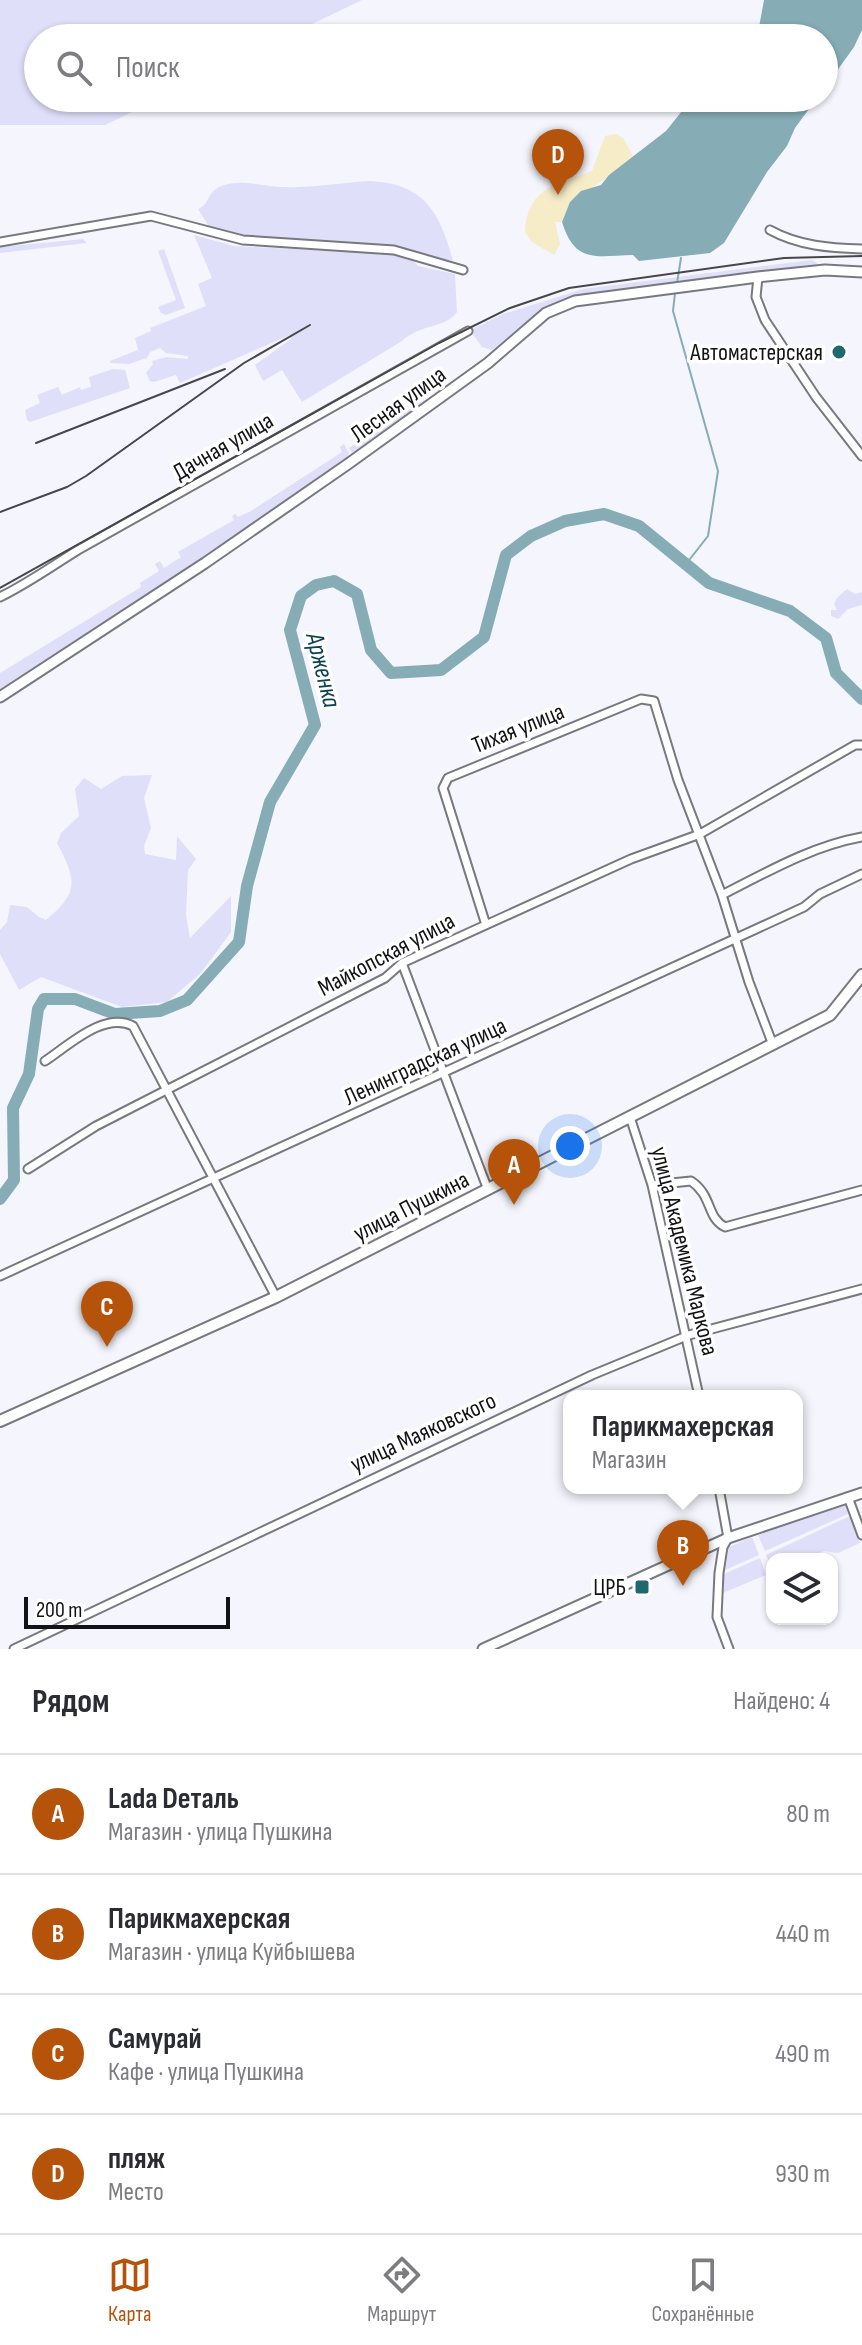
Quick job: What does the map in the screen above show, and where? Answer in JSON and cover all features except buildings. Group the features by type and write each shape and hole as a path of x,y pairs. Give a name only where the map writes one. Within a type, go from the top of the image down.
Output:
{"main road":[{"name":"улица Пушкина","path":"0,1421 276,1297 773,1045 830,1015 861,978"}],"street":[{"path":"0,242 151,216 243,240 394,250 463,270"},
{"path":"770,230 789,239 822,247 862,249"},
{"name":"Лесная улица","path":"0,697 355,460 488,363 546,313 575,301 758,277 825,270 862,272"},
{"path":"758,277 756,297 765,320 816,397 862,456"},
{"name":"Дачная улица","path":"0,597 468,331"},
{"name":"Тихая улица","path":"486,925 443,788 448,778 641,699 654,701 678,780 700,834"},
{"name":"Майкопская улица","path":"28,1169 96,1126 385,978 402,963 631,859 700,834 859,745"},
{"path":"700,834 773,1045"},
{"path":"722,895 802,855 862,837"},
{"name":"Ленинградская улица","path":"0,1276 804,907 820,894 862,874"},
{"path":"402,963 488,1190"},
{"path":"45,1061 100,1025 124,1021 133,1026 276,1297"},
{"name":"улица Академика Маркова","path":"630,1117 652,1185 698,1390"},
{"path":"652,1185 691,1181 703,1190 716,1222 725,1227 862,1190"},
{"name":"улица Маяковского","path":"14,1649 592,1375 686,1336 862,1289"},
{"path":"483,1649 728,1538 862,1493"},
{"path":"720,1494 728,1538 723,1547 717,1617 729,1649"},
{"path":"848,1497 862,1535"}],"shaded area":[{"path":"0,0 362,0 312,24 24,24 24,112 132,112 105,125 0,125"},
{"path":"764,0 862,0 862,30 838,69 838,24 760,24"},
{"path":"681,112 807,112 724,243 710,253 639,261 633,255 598,256 580,251 567,236 562,222 570,202 581,191 601,185 609,175 666,131"},
{"path":"369,181 404,188 427,204 442,229 453,261 384,245 248,237 210,228 198,209 215,189 226,184 292,187"},
{"path":"194,235 234,246 394,254 411,258 418,266 455,274 457,312 446,321 409,336 302,402 282,370 263,381 255,365 291,339 290,335 180,383 176,375 150,381 146,373 152,361 166,357 188,359 188,356 166,353 160,348 150,352 147,358 129,364 110,363 138,350 135,338 151,331 150,328 206,306 198,284 212,278"},
{"path":"83,239 87,243 0,253 0,247"},
{"path":"164,249 185,308 166,315 158,307 176,300 158,251"},
{"path":"812,260 818,264 812,268 605,293 538,315 492,350 482,347 472,333 473,329 503,314 583,289"},
{"path":"113,369 125,370 130,388 30,422 27,420 25,410 40,403 37,395 58,387 62,395 80,387 81,390 91,387 89,377"},
{"path":"438,392 438,396 352,453 349,448 361,440 360,437 377,430 375,425 381,422 384,426 396,418 394,413 399,411 401,414 415,406 413,402 417,399 420,403"},
{"path":"344,444 348,457 143,598 0,690 0,673 141,587 140,583 159,571 155,564 160,561 164,568 181,557 178,552 234,520 232,516 235,514 238,517 251,511 342,452 340,447"},
{"path":"847,589 855,594 862,592 862,605 848,609 838,619 831,616 831,610 837,610 834,604 837,598"},
{"path":"152,775 144,798 151,828 144,846 145,854 176,860 177,836 196,859 188,870 186,915 190,938 231,896 231,932 201,973 167,1002 122,1007 41,977 19,990 0,954 0,930 7,922 10,905 27,907 46,920 65,901 71,876 57,843 61,833 79,816 75,789 84,778 101,789 122,776"},
{"path":"845,1505 848,1514 765,1551 758,1535"},
{"path":"850,1516 860,1543 838,1553 770,1553"},
{"path":"752,1537 759,1555 725,1570 729,1547"},
{"path":"760,1558 766,1575 723,1593 724,1574"}],"sand":[{"path":"616,134 624,139 633,156 575,201 562,222 555,222 560,244 554,255 532,242 525,232 527,217 538,196 556,184 592,171 605,136"}],"waterway":[{"path":"677,283 681,258"},
{"path":"675,293 673,311 718,471 708,536 686,564"},
{"name":"Арженка","path":"0,1199 14,1180 13,1108 29,1074 38,1009 44,999 75,999 115,1014 160,1011 187,1000 239,942 247,886 270,802 315,725 290,630 301,596 316,585 334,581 357,594 371,650 391,673 441,670 484,637 506,555 531,536 565,521 604,514 639,526 709,583 790,611 826,638 836,673 862,699"}],"railway":[{"path":"0,588 439,343 510,308 569,288 784,258 862,256"},
{"path":"0,512 67,487 86,476 244,363 310,325"},
{"path":"36,443 225,369"}],"place":[{"name":"пляж","path":"558,195"},
{"name":"Автомастерская","path":"839,352"},
{"name":"Lada Dеталь","path":"514,1205"},
{"name":"Самурай","path":"107,1347"},
{"name":"Парикмахерская","path":"683,1586"},
{"name":"ЦРБ","path":"642,1587"}]}
